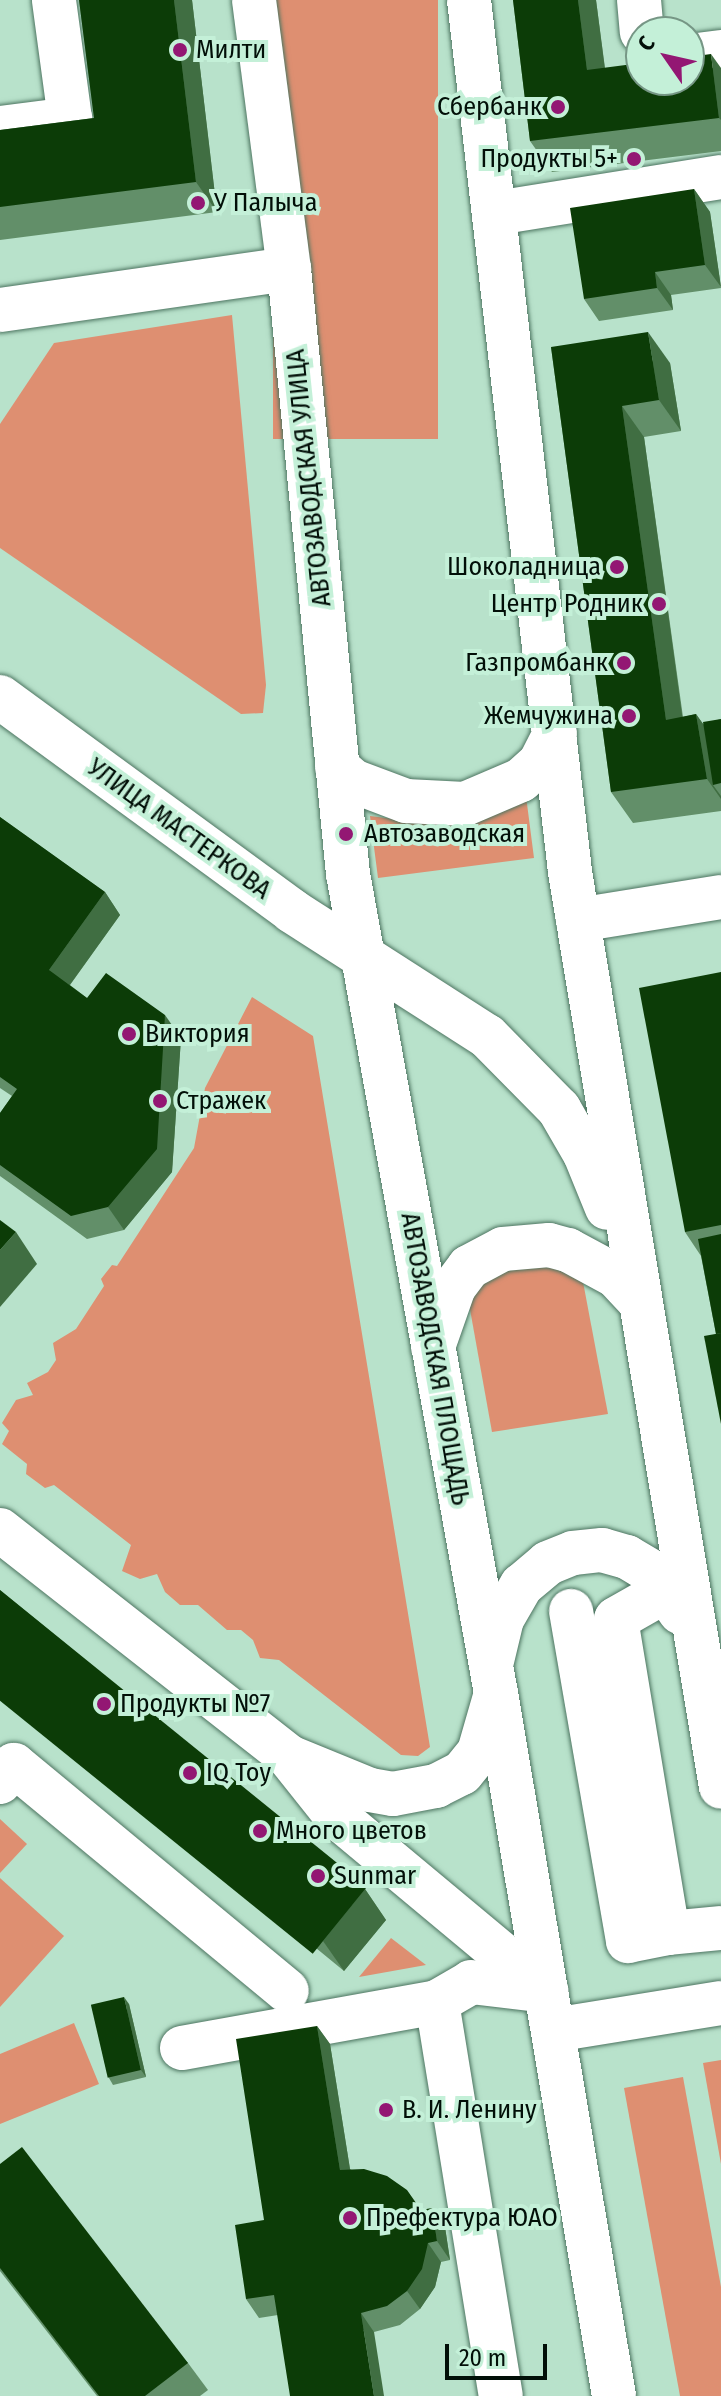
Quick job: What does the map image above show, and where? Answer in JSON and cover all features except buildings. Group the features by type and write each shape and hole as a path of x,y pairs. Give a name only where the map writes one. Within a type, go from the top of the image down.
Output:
{"main road":[{"path":"0,128 70,119 54,0"},
{"name":"АВТОЗАВОДСКАЯ УЛИЦА","path":"254,0 289,269 337,767 361,956"},
{"path":"469,0 578,920 693,1635 721,1787"},
{"path":"496,213 721,177"},
{"path":"0,310 289,269"},
{"name":"УЛИЦА МАСТЕРКОВА","path":"0,697 243,877 361,956"},
{"path":"337,767 353,781 406,801 465,804 521,780 540,763 555,734"},
{"path":"578,920 721,897"},
{"path":"361,956 487,1036 559,1109 585,1154 638,1291"},
{"name":"АВТОЗАВОДСКАЯ ПЛОЩАДЬ","path":"361,956 494,1679 550,2010"},
{"path":"433,1347 454,1287 469,1267 503,1249 549,1245 568,1250 638,1291"},
{"path":"0,1530 289,1757 336,1816 550,2010 614,2396"},
{"path":"289,1757 370,1790 393,1794 436,1786 462,1773 479,1752 502,1619 522,1585 548,1563 602,1550 652,1572 667,1590 693,1635"},
{"path":"667,1590 616,1619 668,1933"},
{"path":"571,1611 628,1941 721,1928"},
{"path":"0,1782 14,1765 287,1991"},
{"path":"182,2048 437,2002 471,1982 550,2010 721,2003"},
{"path":"437,2002 501,2396"}],"shaded area":[{"path":"273,0 438,0 438,439 273,439"},
{"path":"232,315 266,685 263,713 241,714 0,548 0,424 54,343"},
{"path":"526,796 534,858 378,878 370,816 441,825 468,822"},
{"path":"252,997 313,1036 430,1747 418,1756 401,1755 279,1660 260,1658 253,1640 241,1630 227,1630 198,1605 180,1605 165,1592 157,1574 140,1579 122,1571 131,1545 54,1485 45,1488 26,1474 27,1464 2,1444 9,1431 2,1423 16,1400 33,1395 27,1383 48,1372 56,1360 53,1343 76,1329 104,1286 101,1279 112,1265 117,1266 194,1148 205,1088"},
{"path":"489,1264 580,1266 608,1414 492,1432 466,1287"},
{"path":"0,1819 27,1844 0,1873"},
{"path":"0,1878 64,1936 0,2007"},
{"path":"391,1938 426,1965 359,1977"},
{"path":"74,2023 99,2084 0,2124 0,2054"},
{"path":"721,2060 721,2164 703,2063"},
{"path":"683,2077 721,2287 721,2396 680,2396 624,2088"}],"place":[{"name":"Милти","path":"180,50"},
{"name":"Сбербанк","path":"558,107"},
{"name":"Продукты 5+","path":"634,159"},
{"name":"У Палыча","path":"198,203"},
{"name":"Шоколадница","path":"617,567"},
{"name":"Центр Родник","path":"659,604"},
{"name":"Газпромбанк","path":"624,663"},
{"name":"Жемчужина","path":"629,716"},
{"name":"Автозаводская","path":"346,834"},
{"name":"Виктория","path":"129,1034"},
{"name":"Стражек","path":"160,1101"},
{"name":"Продукты №7","path":"104,1704"},
{"name":"IQ Toy","path":"190,1773"},
{"name":"Много цветов","path":"260,1831"},
{"name":"Sunmar","path":"318,1876"},
{"name":"В. И. Ленину","path":"386,2110"},
{"name":"Префектура ЮАО","path":"350,2218"}]}
